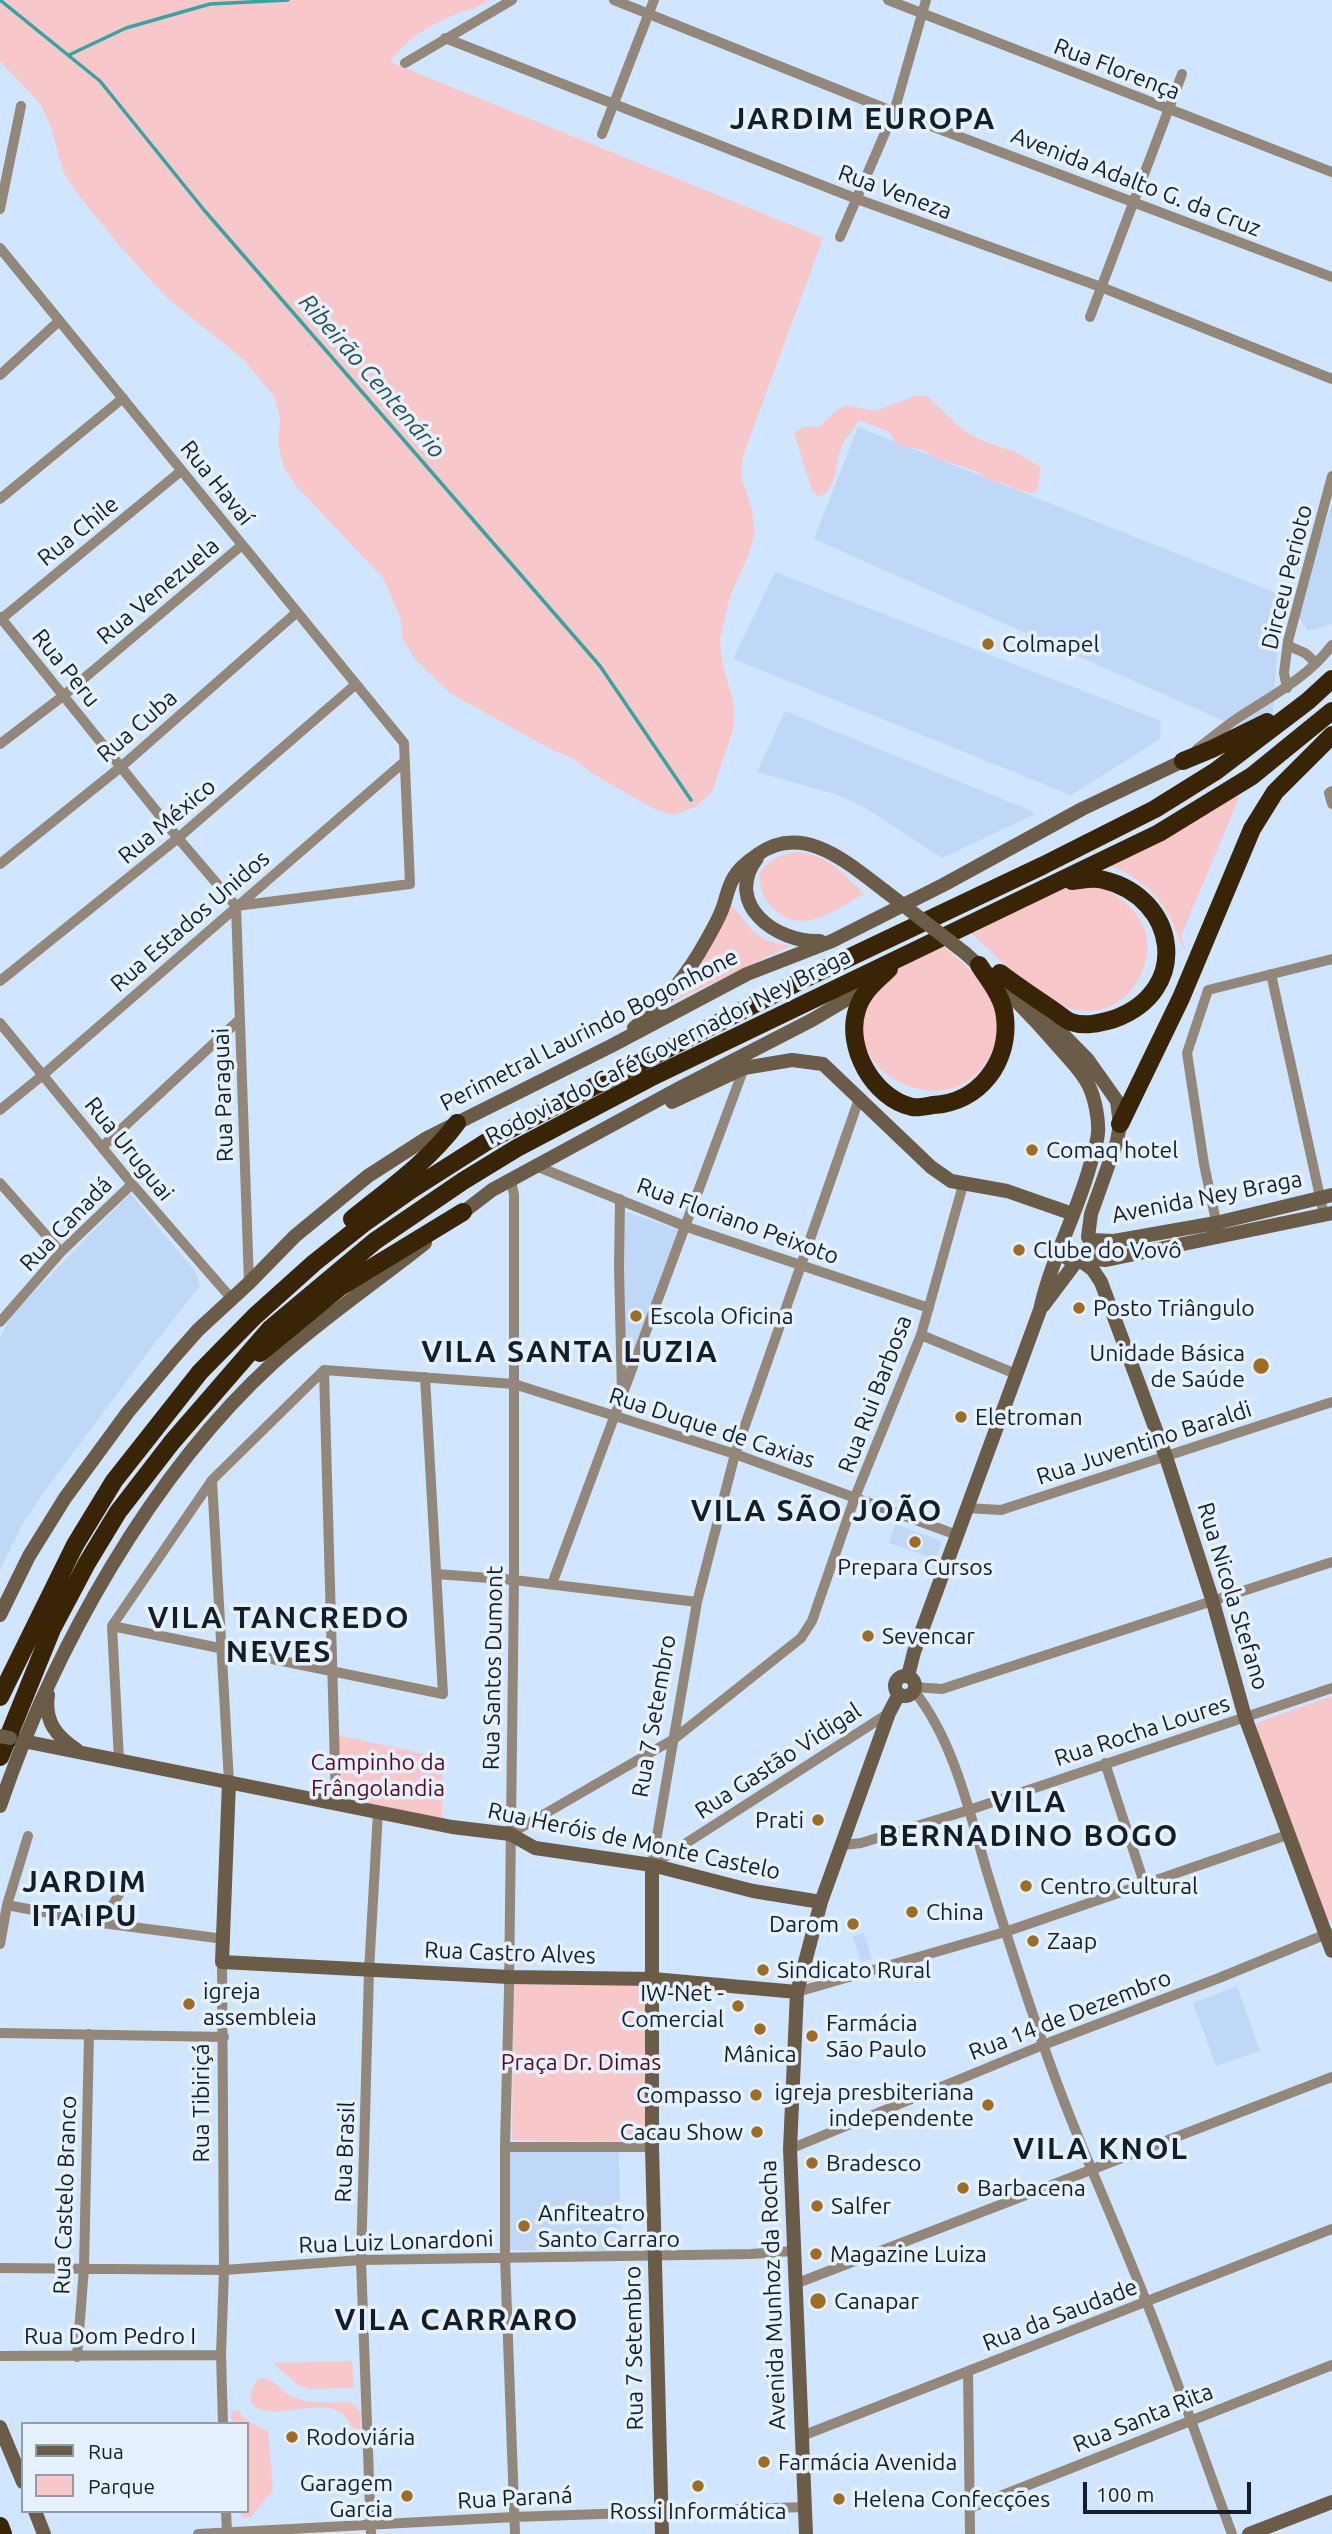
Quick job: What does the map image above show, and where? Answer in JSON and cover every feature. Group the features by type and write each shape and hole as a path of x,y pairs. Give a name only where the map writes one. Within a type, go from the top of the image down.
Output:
{"highway":[{"name":"Rodovia do Café Governador Ney Braga","path":"0,1697 75,1545 114,1481 200,1372 314,1264 363,1224 491,1139 806,978 1155,808 1216,771 1308,701 1332,679"},
{"path":"1183,761 1238,737 1308,701"},
{"name":"Rodovia do Café Governador Ney Braga","path":"0,1757 52,1629 118,1512 172,1442 270,1329 375,1241 517,1148 650,1078 1159,833 1252,776 1332,711"},
{"path":"1120,1124 1181,998 1252,829 1275,792 1332,735"},
{"path":"1000,973 1070,1022 1088,1024 1127,1014 1152,996 1168,959 1159,923 1149,907 1133,893 1105,880 1092,878 1058,883"},
{"path":"911,951 864,995 854,1020 853,1033 864,1068 880,1088 912,1107 944,1105 972,1094 992,1073 1002,1056 1005,1018 999,996 979,965"},
{"path":"234,1337 259,1304 312,1252 412,1171 444,1141 457,1122"},
{"path":"224,1381 340,1287 463,1212"},
{"path":"0,2526 3,2534"}],"main road":[{"name":"Perimetral Laurindo Bogonhone","path":"0,1615 29,1556 90,1463 128,1412 175,1356 231,1298 295,1236 368,1176 457,1122 611,1046 747,974 832,941 945,884 1082,809 1183,761"},
{"path":"611,1046 654,1010 684,976 706,942 734,876 746,863 775,844 797,842 837,855 979,965 1049,1035 1088,1085 1095,1108 1098,1133 1086,1179 1045,1286 1040,1310"},
{"path":"761,852 753,863 746,886 749,901 758,917 771,929 789,938 806,942 832,941"},
{"path":"965,953 1000,973 1046,1016 1104,1080 1117,1101 1120,1124 1117,1141 1091,1214 1091,1250 1040,1310"},
{"path":"0,1806 12,1738 52,1681 138,1522 177,1470 249,1387 296,1343 492,1190 811,1020 873,984"},
{"path":"576,1144 744,1068 793,1059 823,1065 931,1167 951,1181 1007,1191 1073,1214"},
{"name":"Avenida Ney Braga","path":"1089,1238 1114,1241 1216,1223 1325,1196"},
{"name":"Avenida Ney Braga","path":"1081,1260 1106,1260 1328,1214"},
{"path":"1064,1239 1081,1231 1089,1238"},
{"path":"1064,1239 1066,1259 1081,1260"},
{"name":"Rua Nicola Stefano","path":"1081,1260 1093,1270 1101,1282 1166,1457 1213,1602 1245,1717 1329,1933 1332,1951"},
{"name":"Avenida Munhoz da Rocha","path":"806,2534 790,2149 797,1993 821,1902 889,1713 909,1687 914,1652 1040,1310"},
{"path":"52,1681 47,1698 48,1719 59,1736 81,1753"},
{"name":"Rua Heróis de Monte Castelo","path":"12,1738 452,1827 510,1834 535,1848 652,1866 753,1891 821,1902"},
{"name":"Rua Tibiriçá","path":"222,1962 229,1782"},
{"name":"Rua 7 Setembro","path":"652,1866 652,2147 662,2534"},
{"name":"Rua Castro Alves","path":"222,1962 509,1977 653,1979 797,1993"},
{"path":"0,2427 21,2477"},
{"path":"1250,2534 1267,2531 1332,2502"},
{"path":"36,2513 44,2534"}],"street":[{"path":"405,63 512,0"},
{"name":"Avenida Adalto G. da Cruz","path":"614,0 894,112 1332,277"},
{"path":"602,134 654,0"},
{"name":"Rua Florença","path":"888,0 1332,172"},
{"path":"840,237 894,112 926,0"},
{"name":"Rua Veneza","path":"445,38 857,199 1101,287 1332,379"},
{"path":"1090,317 1182,74"},
{"path":"0,209 21,106"},
{"name":"Rua Havaí","path":"0,248 404,743 404,762"},
{"path":"0,376 59,321"},
{"path":"0,499 123,398"},
{"name":"Rua Chile","path":"1,618 181,471"},
{"name":"Dirceu Perioto","path":"1287,688 1284,673 1288,641 1332,476"},
{"name":"Rua Venezuela","path":"0,744 63,696 242,545"},
{"name":"Rua Cuba","path":"0,864 122,766 296,613"},
{"name":"Rua Peru","path":"1,618 236,906"},
{"path":"1288,641 1289,646 1306,653 1316,663"},
{"name":"Perimetral Laurindo Bogonhone","path":"1183,761 1232,723 1287,688 1332,645"},
{"name":"Rua México","path":"0,981 178,838 355,685"},
{"path":"236,906 410,884 404,762"},
{"name":"Rua Estados Unidos","path":"0,1110 404,762"},
{"path":"1331,792 1332,804"},
{"name":"Rua Paraguai","path":"236,906 249,1283"},
{"path":"1220,1238 1204,1164 1187,1053 1208,990 1332,959"},
{"path":"1271,974 1328,1214"},
{"path":"102,1147 239,1020"},
{"name":"Rua Uruguai","path":"0,1023 132,1184 231,1298"},
{"path":"552,1584 744,1068"},
{"name":"Rua 7 Setembro","path":"652,1866 697,1602 735,1454 859,1099"},
{"name":"Rua Floriano Peixoto","path":"536,1166 687,1227 929,1308"},
{"name":"Rua Santos Dumont","path":"511,1180 514,1195 514,1580 505,2256 515,2534"},
{"path":"0,1184 61,1252"},
{"name":"Rua Canadá","path":"0,1322 61,1252 132,1184"},
{"name":"Rua Rui Barbosa","path":"510,1834 674,1739 802,1638 812,1621 855,1497 921,1335 963,1185"},
{"path":"620,1199 622,1399"},
{"path":"921,1335 1016,1374"},
{"path":"119,1760 113,1626 212,1479 324,1370"},
{"path":"324,1370 336,1803"},
{"name":"Rua Duque de Caxias","path":"324,1370 514,1384 735,1454 957,1535"},
{"path":"113,1626 443,1694 425,1377"},
{"name":"Rua Juventino Baraldi","path":"966,1508 1001,1510 1332,1402"},
{"path":"212,1479 229,1782"},
{"path":"909,1687 942,1689 1332,1562"},
{"path":"437,1574 552,1584 697,1602"},
{"path":"909,1687 928,1707 943,1738 969,1810 1005,1932 1043,2045 1091,2170 1147,2302 1232,2534"},
{"name":"Rua Rocha Loures","path":"843,1845 861,1843 969,1810 1332,1688"},
{"name":"Rua Gastão Vidigal","path":"652,1866 889,1713"},
{"path":"1105,1763 1144,1883"},
{"name":"Rua Brasil","path":"371,2529 361,2260 369,1971 377,1812"},
{"path":"797,1993 1005,1932 1290,1834"},
{"path":"0,1944 7,1905 28,1836"},
{"path":"102,1923 125,1884"},
{"path":"7,1905 102,1923 224,1939"},
{"name":"Rua 14 de Dezembro","path":"790,2149 1043,2045 1329,1933"},
{"name":"Rua Tibiriçá","path":"222,1962 225,2270 221,2355 223,2422"},
{"path":"0,2033 223,2038"},
{"name":"Rua Castelo Branco","path":"77,2357 84,2268 89,2034"},
{"path":"795,2284 1332,2077"},
{"path":"505,2147 652,2147"},
{"name":"Rua da Saudade","path":"802,2436 1332,2228"},
{"name":"Rua Luiz Lonardoni","path":"0,2268 225,2270 361,2260 793,2251"},
{"name":"Rua Dom Pedro I","path":"0,2356 221,2355"},
{"name":"Rua Santa Rita","path":"970,2508 1332,2364"},
{"path":"968,2371 970,2534"},
{"name":"Rua Paraná","path":"198,2534 371,2529 514,2517 805,2507"},
{"path":"226,2513 227,2534"}],"shaded area":[{"path":"858,427 1281,595 1271,742 814,539"},
{"path":"1332,504 1332,624 1308,631 1296,613"},
{"path":"775,572 1161,721 1160,739 1071,795 733,659"},
{"path":"785,711 1035,814 942,858 867,809 838,795 757,772"},
{"path":"130,1193 196,1273 200,1286 46,1489 22,1525 0,1570 0,1338 11,1316"},
{"name":"Escola Oficina","path":"623,1211 679,1230 626,1369 624,1263"},
{"name":"Prepara Cursos","path":"895,1524 942,1541 936,1559 889,1543"},
{"path":"864,1933 872,1959 861,1962 853,1936"},
{"path":"1237,1986 1260,2051 1216,2066 1193,2003"},
{"path":"508,2151 619,2152 621,2251 508,2250"}],"green space":[{"path":"0,0 489,0 420,33 390,62 823,238 743,456 741,476 752,510 755,533 749,554 730,596 720,640 722,662 734,705 734,727 712,792 695,807 674,815 652,808 592,773 574,759 552,750 450,693 415,659 403,639 400,616 383,578 297,487 284,468 278,444 280,418 274,396 242,358 167,298 119,245 63,172 51,127 41,105 0,61"},
{"path":"926,395 963,430 983,441 1015,452 1041,467 1037,491 1031,493 1015,489 991,481 975,471 933,457 923,450 901,446 894,441 890,432 859,420 841,448 830,488 819,497 812,490 794,433 803,427 819,427 837,410 847,405 875,411 915,396"},
{"path":"1233,792 1239,798 1181,936 1186,951 1167,911 1154,894 1130,875 1110,866"},
{"path":"798,852 819,857 827,862 864,894 832,912 810,920 799,921 777,912 763,895 759,873 776,858"},
{"path":"1092,883 1131,908 1147,936 1147,952 1139,979 1131,991 1110,1007 1083,1011 1054,1002 1016,976 971,933 1045,896"},
{"path":"730,903 755,933 768,941 790,946 666,1005"},
{"path":"939,943 963,963 984,986 996,1013 998,1028 995,1043 978,1072 954,1088 927,1090 900,1083 878,1067 865,1044 863,1016 884,979"},
{"path":"1332,1696 1332,1920 1327,1921 1272,1781 1256,1723"},
{"name":"Campinho da Frângolandia","path":"337,1735 443,1758 442,1818 339,1798"},
{"name":"Praça Dr. Dimas","path":"514,1981 649,1983 648,2142 512,2140"},
{"path":"352,2361 354,2388 310,2389 298,2385 273,2363"},
{"path":"264,2378 287,2394 305,2401 351,2402 361,2412 360,2441 347,2419 331,2409 260,2409 251,2403 251,2391 257,2380"},
{"path":"231,2411 238,2411 251,2423 268,2430 273,2490 251,2517 244,2518 240,2513 248,2513 248,2422 232,2422"}],"waterway":[{"name":"Ribeirão Centenário","path":"0,0 100,81 204,210 600,666 691,800"},
{"path":"69,55 126,28 210,4 288,0"}],"place":[{"name":"Colmapel","path":"988,644"},
{"name":"Comaq hotel","path":"1032,1150"},
{"name":"Clube do Vovô","path":"1019,1250"},
{"name":"Posto Triângulo","path":"1079,1308"},
{"name":"Escola Oficina","path":"636,1316"},
{"name":"Unidade Básica de Saúde","path":"1261,1366"},
{"name":"Eletroman","path":"961,1417"},
{"name":"Prepara Cursos","path":"915,1542"},
{"name":"Sevencar","path":"868,1636"},
{"name":"Prati","path":"818,1820"},
{"name":"Centro Cultural","path":"1026,1886"},
{"name":"China","path":"912,1912"},
{"name":"Darom","path":"853,1924"},
{"name":"Zaap","path":"1033,1941"},
{"name":"Sindicato Rural","path":"763,1970"},
{"name":"igreja assembleia","path":"189,2004"},
{"name":"IW-Net - Comercial","path":"738,2006"},
{"name":"Mânica","path":"760,2029"},
{"name":"Farmácia São Paulo","path":"812,2036"},
{"name":"Compasso","path":"756,2095"},
{"name":"igreja presbiteriana independente","path":"988,2105"},
{"name":"Cacau Show","path":"757,2132"},
{"name":"Bradesco","path":"812,2163"},
{"name":"Barbacena","path":"963,2188"},
{"name":"Salfer","path":"817,2206"},
{"name":"Anfiteatro Santo Carraro","path":"524,2226"},
{"name":"Magazine Luiza","path":"816,2254"},
{"name":"Canapar","path":"818,2301"},
{"name":"Rodoviária","path":"292,2437"},
{"name":"Farmácia Avenida","path":"764,2462"},
{"name":"Rossi Informática","path":"698,2486"},
{"name":"Garagem Garcia","path":"407,2496"},
{"name":"Helena Confecções","path":"839,2499"}],"district":[{"name":"JARDIM EUROPA","path":"863,119"},
{"name":"VILA SANTA LUZIA","path":"570,1352"},
{"name":"VILA SÃO JOÃO","path":"817,1511"},
{"name":"VILA TANCREDO NEVES","path":"279,1635"},
{"name":"VILA BERNADINO BOGO","path":"1029,1819"},
{"name":"JARDIM ITAIPU","path":"85,1899"},
{"name":"VILA KNOL","path":"1101,2149"},
{"name":"VILA CARRARO","path":"457,2320"}]}
